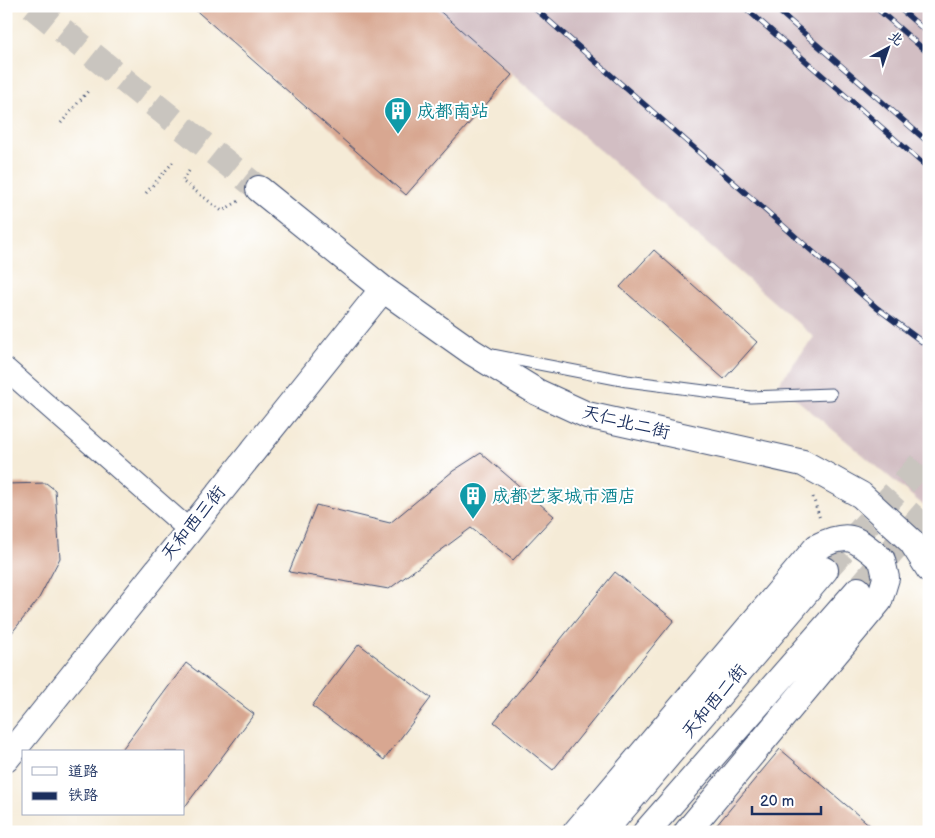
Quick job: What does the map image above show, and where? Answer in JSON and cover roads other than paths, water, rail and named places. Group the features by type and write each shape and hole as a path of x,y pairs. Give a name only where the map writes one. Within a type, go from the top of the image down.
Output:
{"street":[{"name":"天仁北二街","path":"258,189 383,289 472,352 537,392 587,415 803,463 861,495 912,542 929,569"},
{"name":"天和西三街","path":"6,759 188,529 383,289"},
{"path":"6,369 188,529"},
{"path":"576,832 817,546 834,538 855,538 882,560 886,578 879,602 686,832"},
{"name":"天和西二街","path":"603,832 825,570"},
{"name":"天和西二街","path":"646,832 858,590"}],"lane":[{"path":"472,352 627,381 751,397 831,394"}],"tunnel":[{"path":"32,6 259,189"},
{"path":"825,570 929,455"},
{"path":"858,590 929,508"}],"railway":[{"path":"532,6 877,308 929,347"},
{"path":"743,6 929,169"},
{"path":"773,6 929,143"},
{"path":"874,6 929,54"},
{"path":"897,6 929,34"}],"place":[{"name":"成都南站","path":"398,135"},
{"name":"成都艺家城市酒店","path":"473,520"}]}
